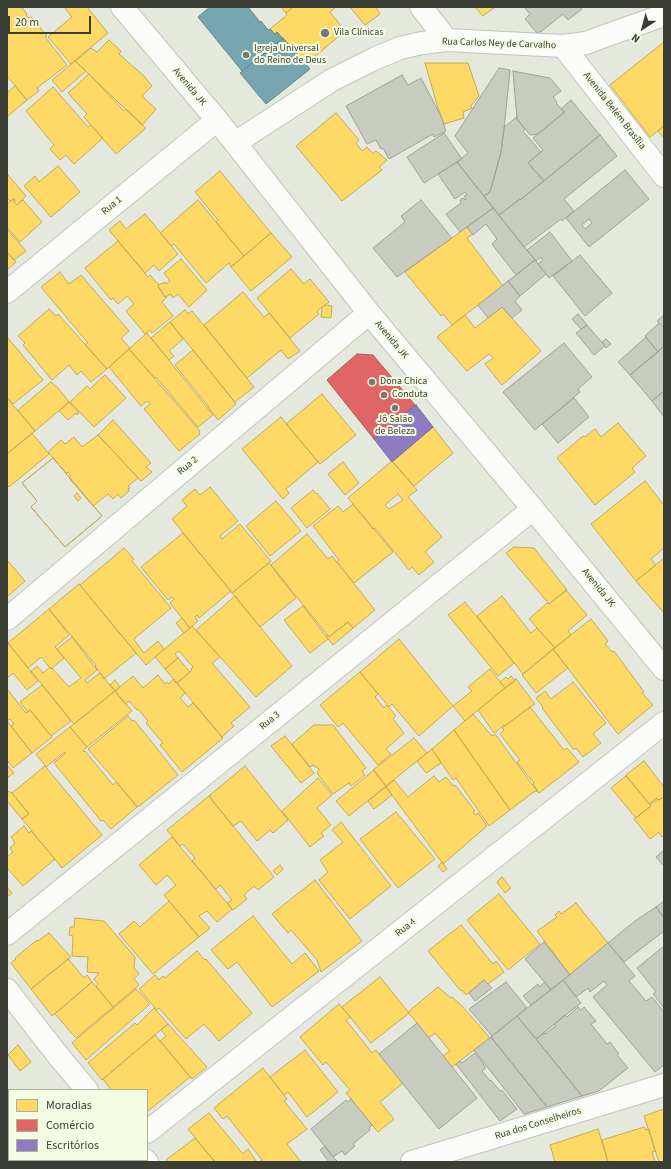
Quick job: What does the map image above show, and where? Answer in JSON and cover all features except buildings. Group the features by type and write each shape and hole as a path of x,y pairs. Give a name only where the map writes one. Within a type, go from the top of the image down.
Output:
{"street":[{"name":"Avenida JK","path":"122,7 235,143 369,313 664,668"},
{"path":"420,7 447,40"},
{"name":"Rua Carlos Ney de Carvalho","path":"235,143 332,80 350,70 400,48 422,43 447,40 563,46 586,43 664,15"},
{"name":"Avenida Belém Brasília","path":"563,46 664,176"},
{"name":"Rua 1","path":"7,292 216,120"},
{"name":"Rua 2","path":"7,619 369,313"},
{"name":"Rua 3","path":"7,934 533,509"},
{"name":"Rua 4","path":"148,1131 664,724"},
{"path":"7,990 86,1089"},
{"path":"60,1058 69,1089"},
{"name":"Rua dos Conselheiros","path":"412,1162 664,1085"}],"place":[{"name":"Vila Clínicas","path":"325,33"},
{"name":"Igreja Universal do Reino de Deus","path":"246,55"},
{"name":"Dona Chica","path":"372,382"},
{"name":"Conduta","path":"384,395"},
{"name":"Jô Salão de Beleza","path":"395,408"}]}
